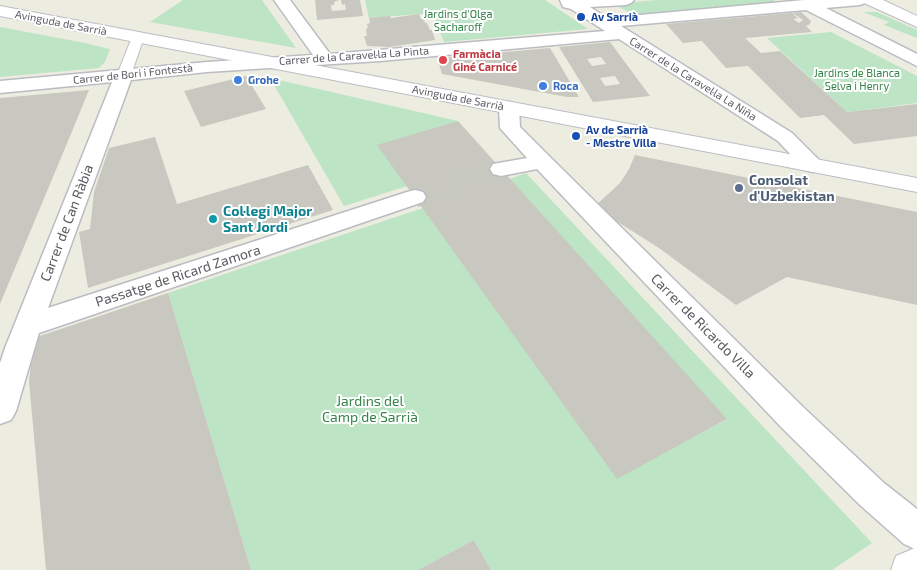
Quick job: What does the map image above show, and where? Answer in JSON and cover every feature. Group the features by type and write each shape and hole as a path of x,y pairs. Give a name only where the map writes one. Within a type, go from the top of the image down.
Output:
{"main road":[{"path":"870,0 917,22"},
{"name":"Avinguda de Sarrià","path":"0,11 917,185"},
{"path":"910,570 917,566"}],"street":[{"path":"282,0 326,60"},
{"path":"563,2 626,0"},
{"path":"603,23 805,3 860,0"},
{"name":"Carrer de la Caravel·la La Niña","path":"563,2 622,34 785,137 813,165"},
{"path":"805,3 917,61"},
{"name":"Carrer de la Caravel·la La Pinta","path":"266,62 326,60 622,34"},
{"name":"Carrer de Can Ràbia","path":"0,411 27,326 138,37"},
{"name":"Carrer de Bori i Fontestà","path":"0,87 266,62"},
{"name":"Carrer de Ricardo Villa","path":"508,108 510,128 542,162 792,417 872,494 917,532"},
{"path":"502,169 542,162"},
{"name":"Passatge de Ricard Zamora","path":"27,326 415,197"}],"green space":[{"path":"183,0 262,0 296,48 150,22"},
{"name":"Jardins d'Olga Sacharoff","path":"365,0 545,0 588,29 444,42 433,13 369,18"},
{"path":"657,0 773,0 781,4 637,17 614,4"},
{"path":"863,12 877,12 917,30 917,38 884,25 889,22"},
{"path":"0,27 110,49 105,62 99,68 0,77"},
{"name":"Jardins de Blanca Selva i Henry","path":"831,32 917,76 917,103 847,112 767,38"},
{"path":"270,78 458,121 407,186 344,206"},
{"name":"Jardins del Camp de Sarrià","path":"526,173 872,543 832,570 491,570 474,540 418,570 251,570 168,293 423,208 617,478 726,420 510,179"}],"building":[{"path":"315,0 339,0 334,2 334,5 331,5 332,11 346,10 345,4 342,5 341,0 360,0 363,16 317,20"},
{"path":"801,12 811,21 806,26 812,32 745,38 761,53 780,51 847,112 917,104 917,136 854,144 824,115 800,118 748,66 726,68 702,41 683,43 666,24 792,13 798,18 793,19 799,23 803,20 793,13"},
{"path":"419,14 421,19 424,19 430,30 432,30 435,40 390,47 367,46 364,36 367,36 366,29 368,28 367,24 370,23 369,18 390,16 391,18"},
{"path":"610,42 650,96 593,102 559,47","holes":["601,57 606,64 592,66 587,59","615,76 620,84 605,86 600,78"]},
{"path":"550,48 579,97 567,97 442,74 437,58"},
{"path":"246,76 266,109 201,127 184,91"},
{"path":"89,90 73,129 0,304 0,98"},
{"path":"458,121 727,419 617,479 377,145"},
{"name":"Col·legi Major Sant Jordi","path":"155,137 177,204 308,165 333,210 88,288 79,232 90,229 94,192 109,148"},
{"path":"635,155 917,212 917,305 787,277 736,305 659,248 594,207 620,183"},
{"path":"168,293 251,570 46,570 29,381 34,338"},
{"path":"474,540 491,570 418,570"}],"tunnel":[{"path":"415,197 501,169"}],"place":[{"name":"Av Sarrià","path":"581,17"},
{"name":"Farmàcia Giné Carnicé","path":"443,60"},
{"name":"Grohe","path":"238,80"},
{"name":"Roca","path":"543,86"},
{"name":"Av de Sarrià - Mestre Villa","path":"576,136"},
{"name":"Consolat d'Uzbekistan","path":"739,188"},
{"name":"Col·legi Major Sant Jordi","path":"213,219"}]}
